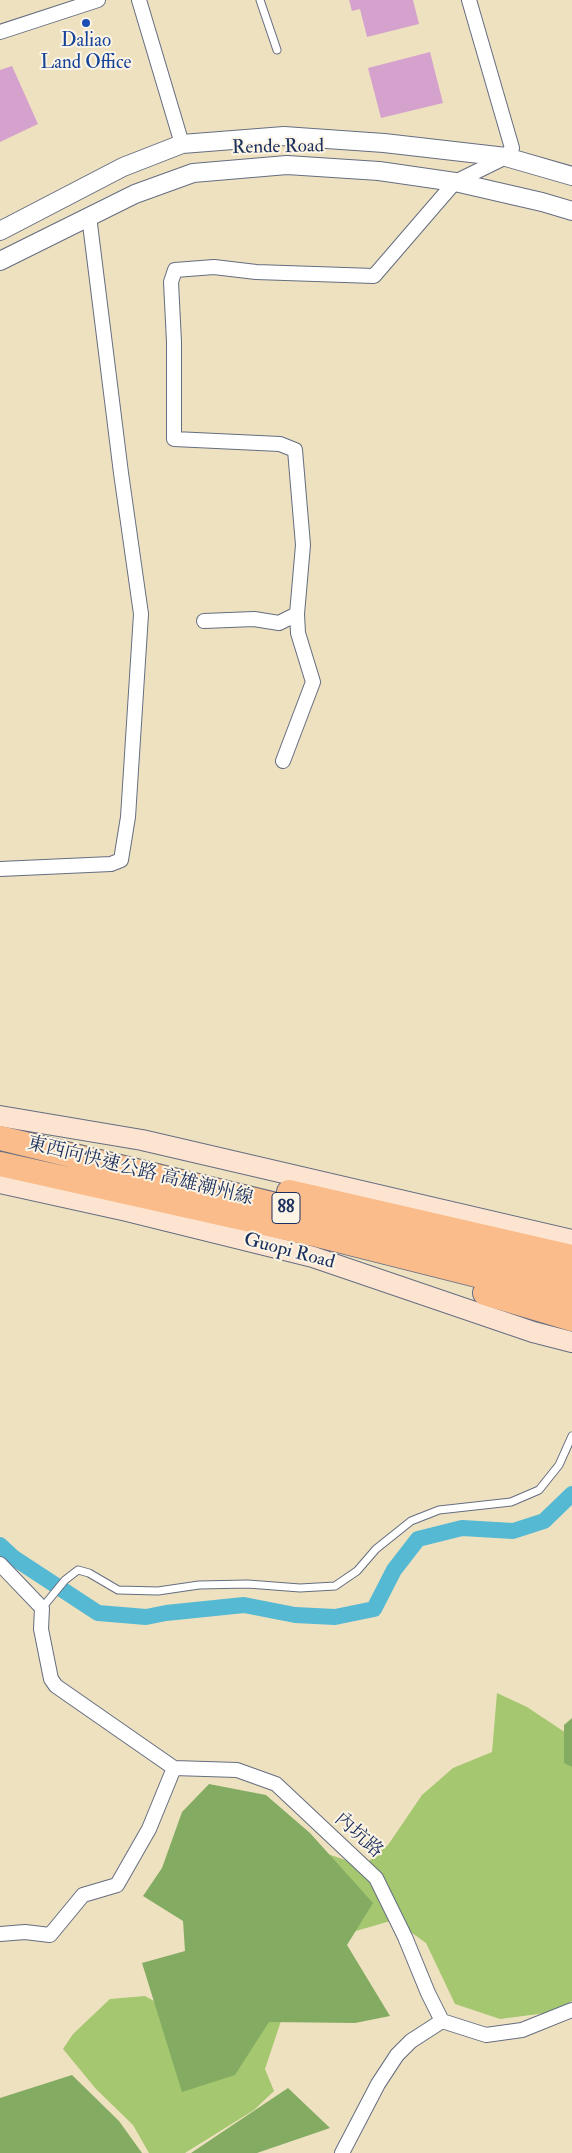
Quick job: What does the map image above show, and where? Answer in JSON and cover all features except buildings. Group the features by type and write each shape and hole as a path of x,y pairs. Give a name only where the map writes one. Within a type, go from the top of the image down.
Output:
{"highway":[{"path":"0,1136 142,1162 317,1198 572,1257"},
{"name":"東西向快速公路 高雄潮州線","path":"0,1136 572,1277"},
{"name":"東西向快速公路 高雄潮州線","path":"0,1164 318,1235 572,1299"},
{"path":"318,1235 350,1251 572,1319"}],"main road":[{"path":"0,1116 142,1140 572,1240"},
{"name":"Guopi Road","path":"0,1183 127,1211 313,1257 533,1332 572,1342"}],"street":[{"path":"0,32 98,0"},
{"path":"139,0 182,144"},
{"path":"282,761 313,682 298,633 297,614 303,545 295,450 280,444 174,439 174,342 171,282 175,270 214,267 256,272 374,276 455,182 506,157 512,148 469,0"},
{"name":"Rende Road","path":"0,231 123,167 182,144 284,136 384,143 506,157 572,176"},
{"name":"Rende Road","path":"0,261 135,194 193,173 287,165 379,171 455,182 542,202 572,211"},
{"path":"0,868 110,864 120,860 128,817 141,614 120,473 89,216"},
{"path":"204,621 254,619 279,622 297,614"},
{"path":"0,1564 42,1608 41,1629 51,1679 56,1686 174,1768 149,1829 117,1885 83,1895 50,1935 25,1932 0,1934"},
{"name":"內坑路","path":"174,1768 237,1770 276,1784 376,1878 406,1937 428,1993 442,2021"},
{"path":"342,2153 378,2084 397,2055 411,2041 442,2021 486,2035 522,2030 572,2010"}],"lane":[{"path":"260,0 277,50"},
{"path":"42,1608 65,1580 78,1570 89,1573 118,1590 158,1591 199,1585 248,1584 300,1588 335,1586 357,1571 376,1549 411,1521 439,1510 511,1502 539,1490 559,1465 572,1436"}],"green space":[{"path":"497,1693 527,1707 572,1737 572,2001 554,2012 500,2019 455,2004 426,1943 394,1920 342,1935 293,1985 265,2069 274,2091 254,2110 185,2153 149,2153 133,2125 96,2089 63,2049 73,2034 110,1999 145,1996 181,2016 310,1848 363,1866 388,1845 422,1795 453,1768 492,1752"},
{"path":"572,1718 572,1767 564,1763 564,1725"},
{"path":"209,1784 266,1795 310,1833 373,1903 347,1945 390,2016 355,2023 269,2022 235,2075 182,2092 142,1963 185,1951 183,1921 143,1896 162,1868 182,1812"},
{"path":"72,2075 119,2121 142,2153 0,2153 0,2098"},
{"path":"288,2088 330,2128 257,2153 191,2153"}],"waterway":[{"path":"0,1545 14,1558 98,1613 146,1617 166,1613 244,1605 295,1615 335,1617 374,1609 394,1570 418,1539 462,1528 513,1531 544,1521 572,1494"}],"place":[{"name":"Daliao Land Office","path":"86,23"}]}
